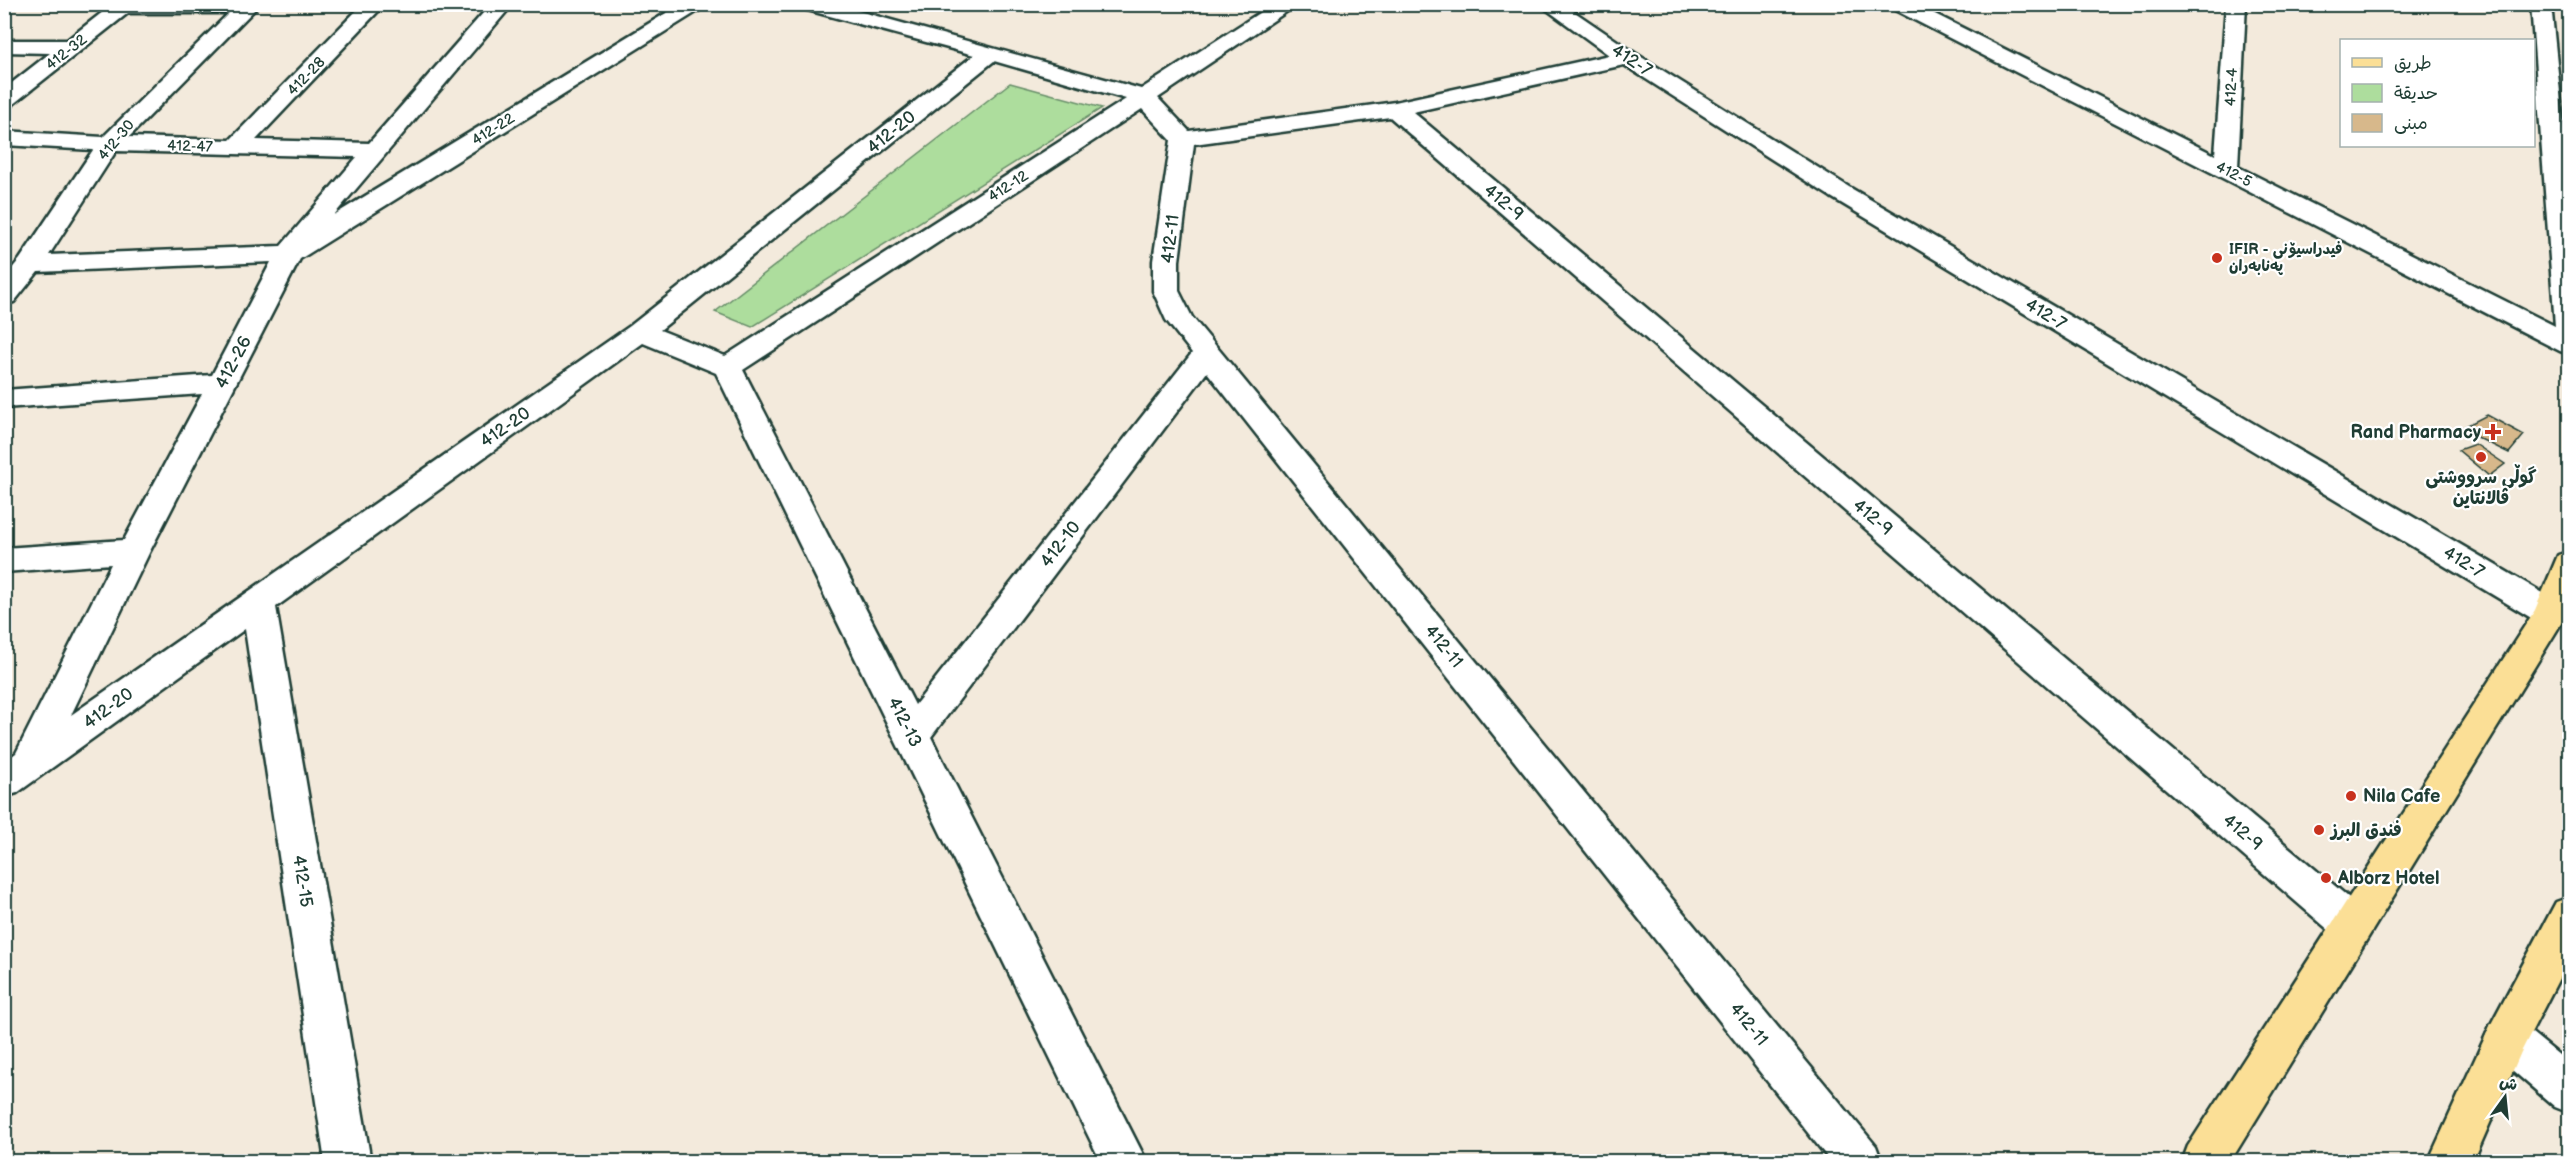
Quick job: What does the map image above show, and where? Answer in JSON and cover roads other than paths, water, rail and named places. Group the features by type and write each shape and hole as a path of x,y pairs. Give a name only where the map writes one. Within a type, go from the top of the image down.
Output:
{"main road":[{"path":"2204,1161 2550,613 2570,563"},
{"path":"2450,1161 2506,1038 2570,915"}],"street":[{"name":"412-28","path":"236,147 375,4"},
{"name":"412-26","path":"29,764 134,551 289,254 375,150 503,4"},
{"name":"412-22","path":"289,254 696,4"},
{"path":"807,4 1144,97 1184,139 1395,109 1627,57"},
{"name":"412-12","path":"727,367 1288,4"},
{"name":"412-7","path":"1549,4 1627,57 1850,198 2550,613"},
{"name":"412-5","path":"1898,4 2570,345"},
{"name":"412-4","path":"2226,170 2236,4"},
{"path":"2541,4 2570,339"},
{"path":"125,6 248,6"},
{"name":"412-32","path":"4,100 125,6"},
{"name":"412-30","path":"4,296 30,264 109,144 248,6"},
{"path":"4,46 73,47"},
{"name":"412-20","path":"4,782 640,332 990,53"},
{"name":"412-9","path":"1395,109 2352,925"},
{"name":"412-47","path":"4,138 109,144 375,150"},
{"name":"412-11","path":"1184,139 1166,261 1166,291 1180,320 1860,1161"},
{"path":"30,264 289,254"},
{"path":"640,332 727,367"},
{"name":"412-10","path":"912,735 1207,353"},
{"name":"412-13","path":"727,367 1125,1161"},
{"path":"4,399 222,383"},
{"path":"4,560 134,551"},
{"name":"412-15","path":"258,601 348,1161"},
{"path":"2506,1038 2570,1092"}],"place":[{"name":"IFIR - فیدراسیۆنی پەنابەران","path":"2217,258"},
{"name":"Rand Pharmacy","path":"2493,432"},
{"name":"گوڵی سرووشتی ڤالانتاین","path":"2481,457"},
{"name":"Nila Cafe","path":"2351,796"},
{"name":"فندق البرز","path":"2319,830"},
{"name":"Alborz Hotel","path":"2326,878"}]}
